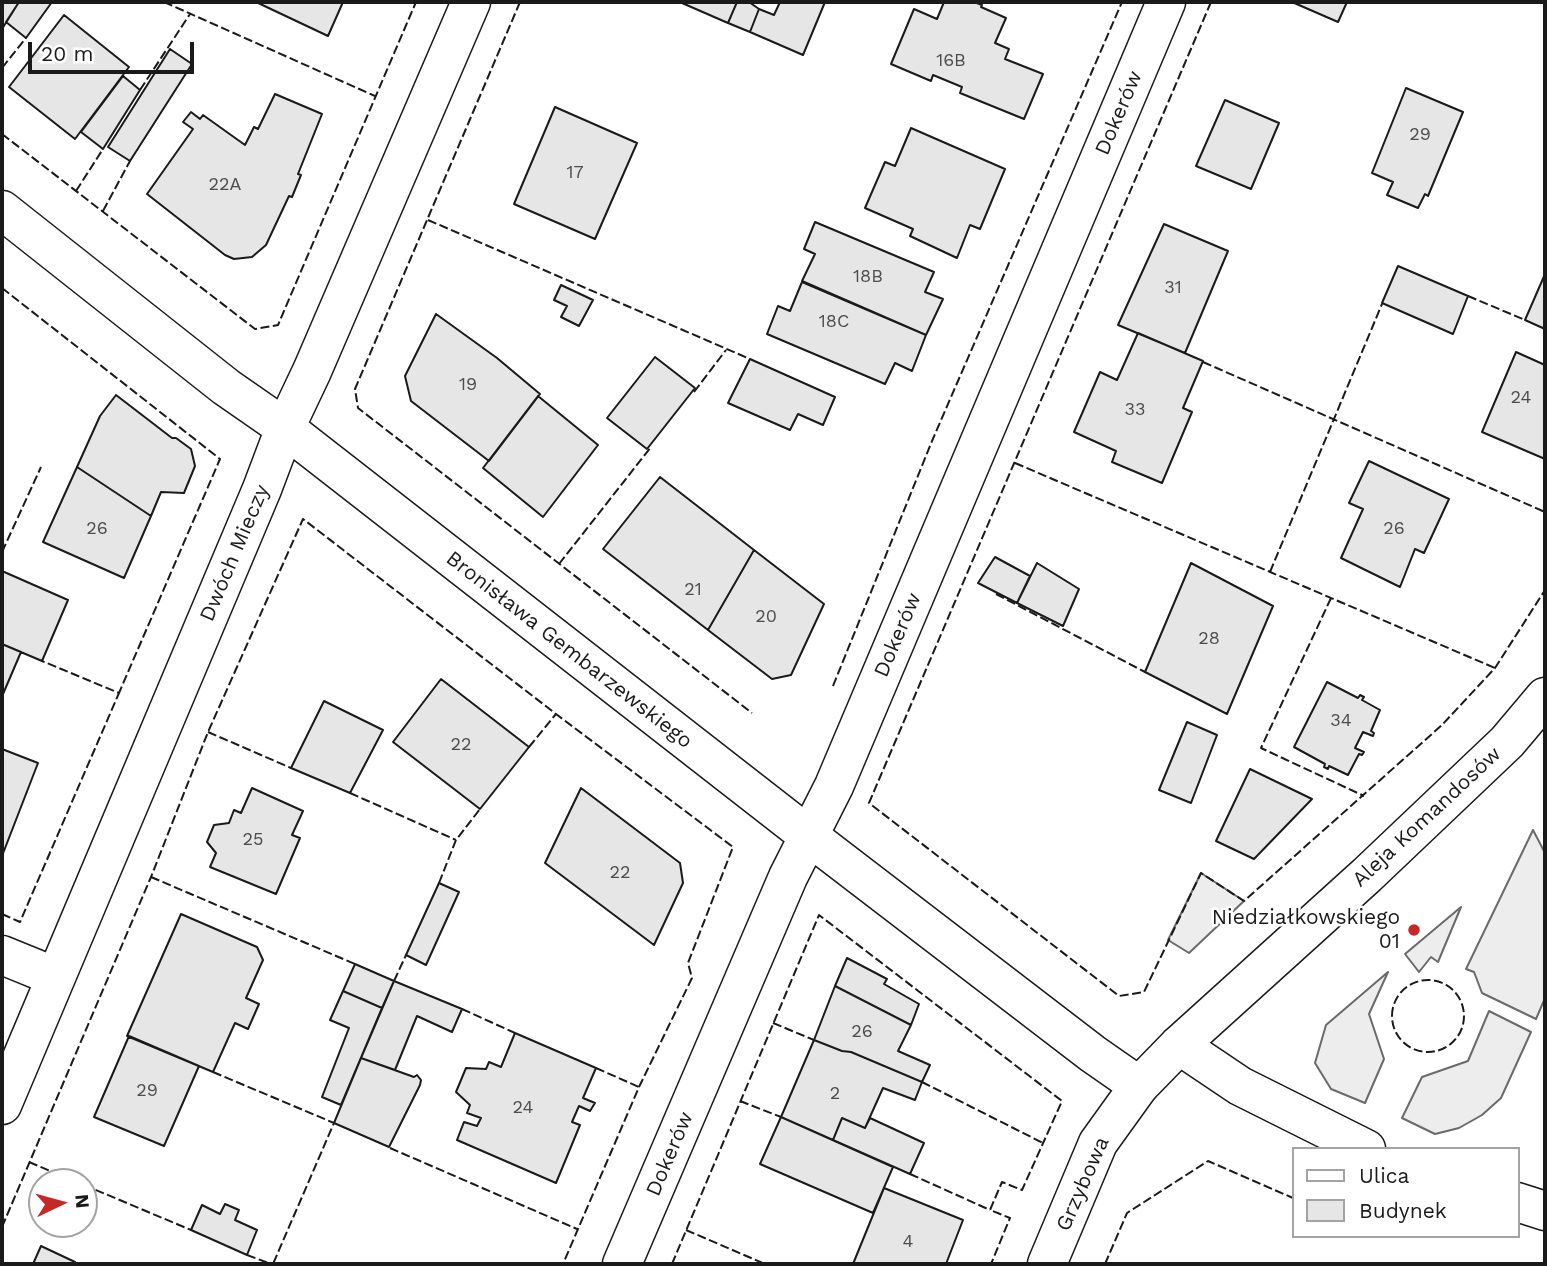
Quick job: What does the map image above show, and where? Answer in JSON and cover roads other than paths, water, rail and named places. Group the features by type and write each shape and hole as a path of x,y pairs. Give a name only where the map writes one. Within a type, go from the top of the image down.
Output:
{"street":[{"name":"Dwóch Mieczy","path":"2,1105 262,489 285,428 471,2"},
{"name":"Dokerów","path":"622,1264 789,877 834,786 1166,2"},
{"name":"Bronisława Gembarzewskiego","path":"2,210 226,387 285,428 810,837 1093,1054 1139,1086"},
{"name":"Aleja Komandosów","path":"1179,1045 1507,742 1545,698"},
{"path":"2,955 56,977"},
{"path":"1179,1045 1240,1086 1362,1147"},
{"name":"Grzybowa","path":"1047,1264 1098,1143 1139,1086 1179,1045"},
{"path":"1519,1203 1545,1211"}],"place":[{"name":"Niedziałkowskiego 01","path":"1414,930"}]}
